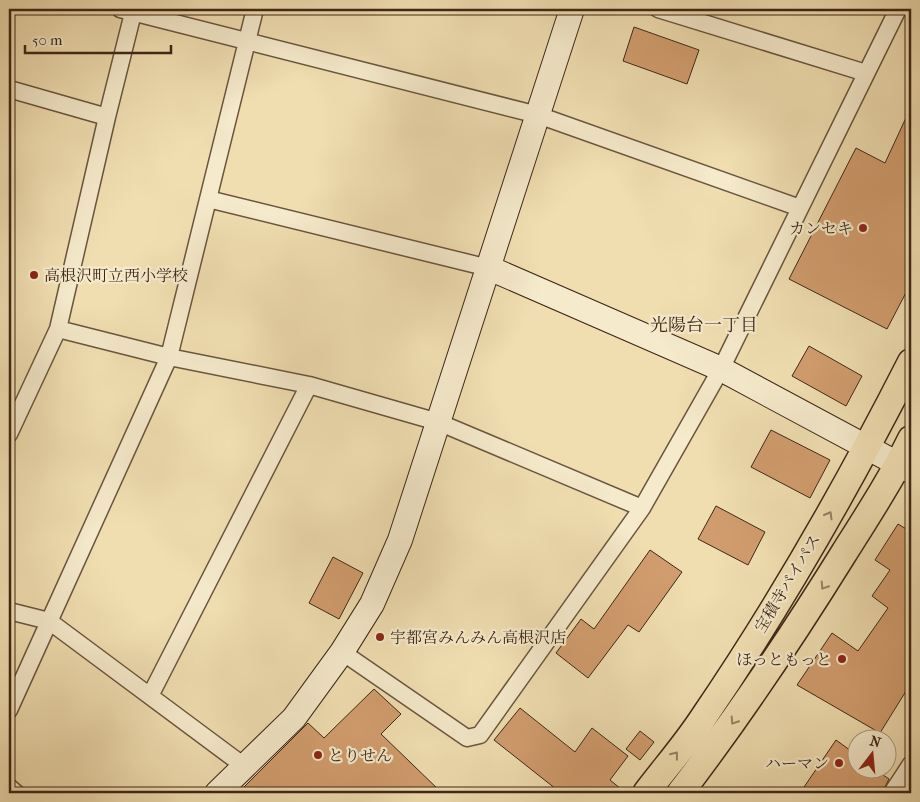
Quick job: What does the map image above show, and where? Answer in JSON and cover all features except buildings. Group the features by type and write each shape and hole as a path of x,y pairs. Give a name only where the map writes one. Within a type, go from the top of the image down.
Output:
{"main road":[{"name":"宝積寺バイパス","path":"646,793 703,719 784,590 868,448 911,362"},
{"name":"宝積寺バイパス","path":"680,793 733,723 828,578 905,467 911,439"}],"street":[{"path":"9,710 169,357 255,9"},
{"path":"217,793 294,718 342,652 372,604 400,540 572,9"},
{"path":"658,9 866,73"},
{"path":"342,652 466,738 480,735 642,508 722,369 898,9"},
{"path":"9,434 58,329 107,117 129,10 538,115 800,208"},
{"path":"9,89 107,117"},
{"path":"208,199 489,268 722,369 905,467"},
{"path":"58,329 169,357 309,385 438,422 642,508"},
{"path":"150,696 309,385"},
{"path":"9,611 49,620 244,766"},
{"path":"892,793 911,764"},
{"path":"9,787 16,793"}],"place":[{"name":"カンセキ","path":"863,228"},
{"name":"高根沢町立西小学校","path":"34,275"},
{"name":"宇都宮みんみん高根沢店","path":"380,637"},
{"name":"ほっともっと","path":"842,659"},
{"name":"とりせん","path":"318,755"},
{"name":"ハーマン","path":"839,763"}],"district":[{"name":"光陽台一丁目","path":"704,325"}]}
